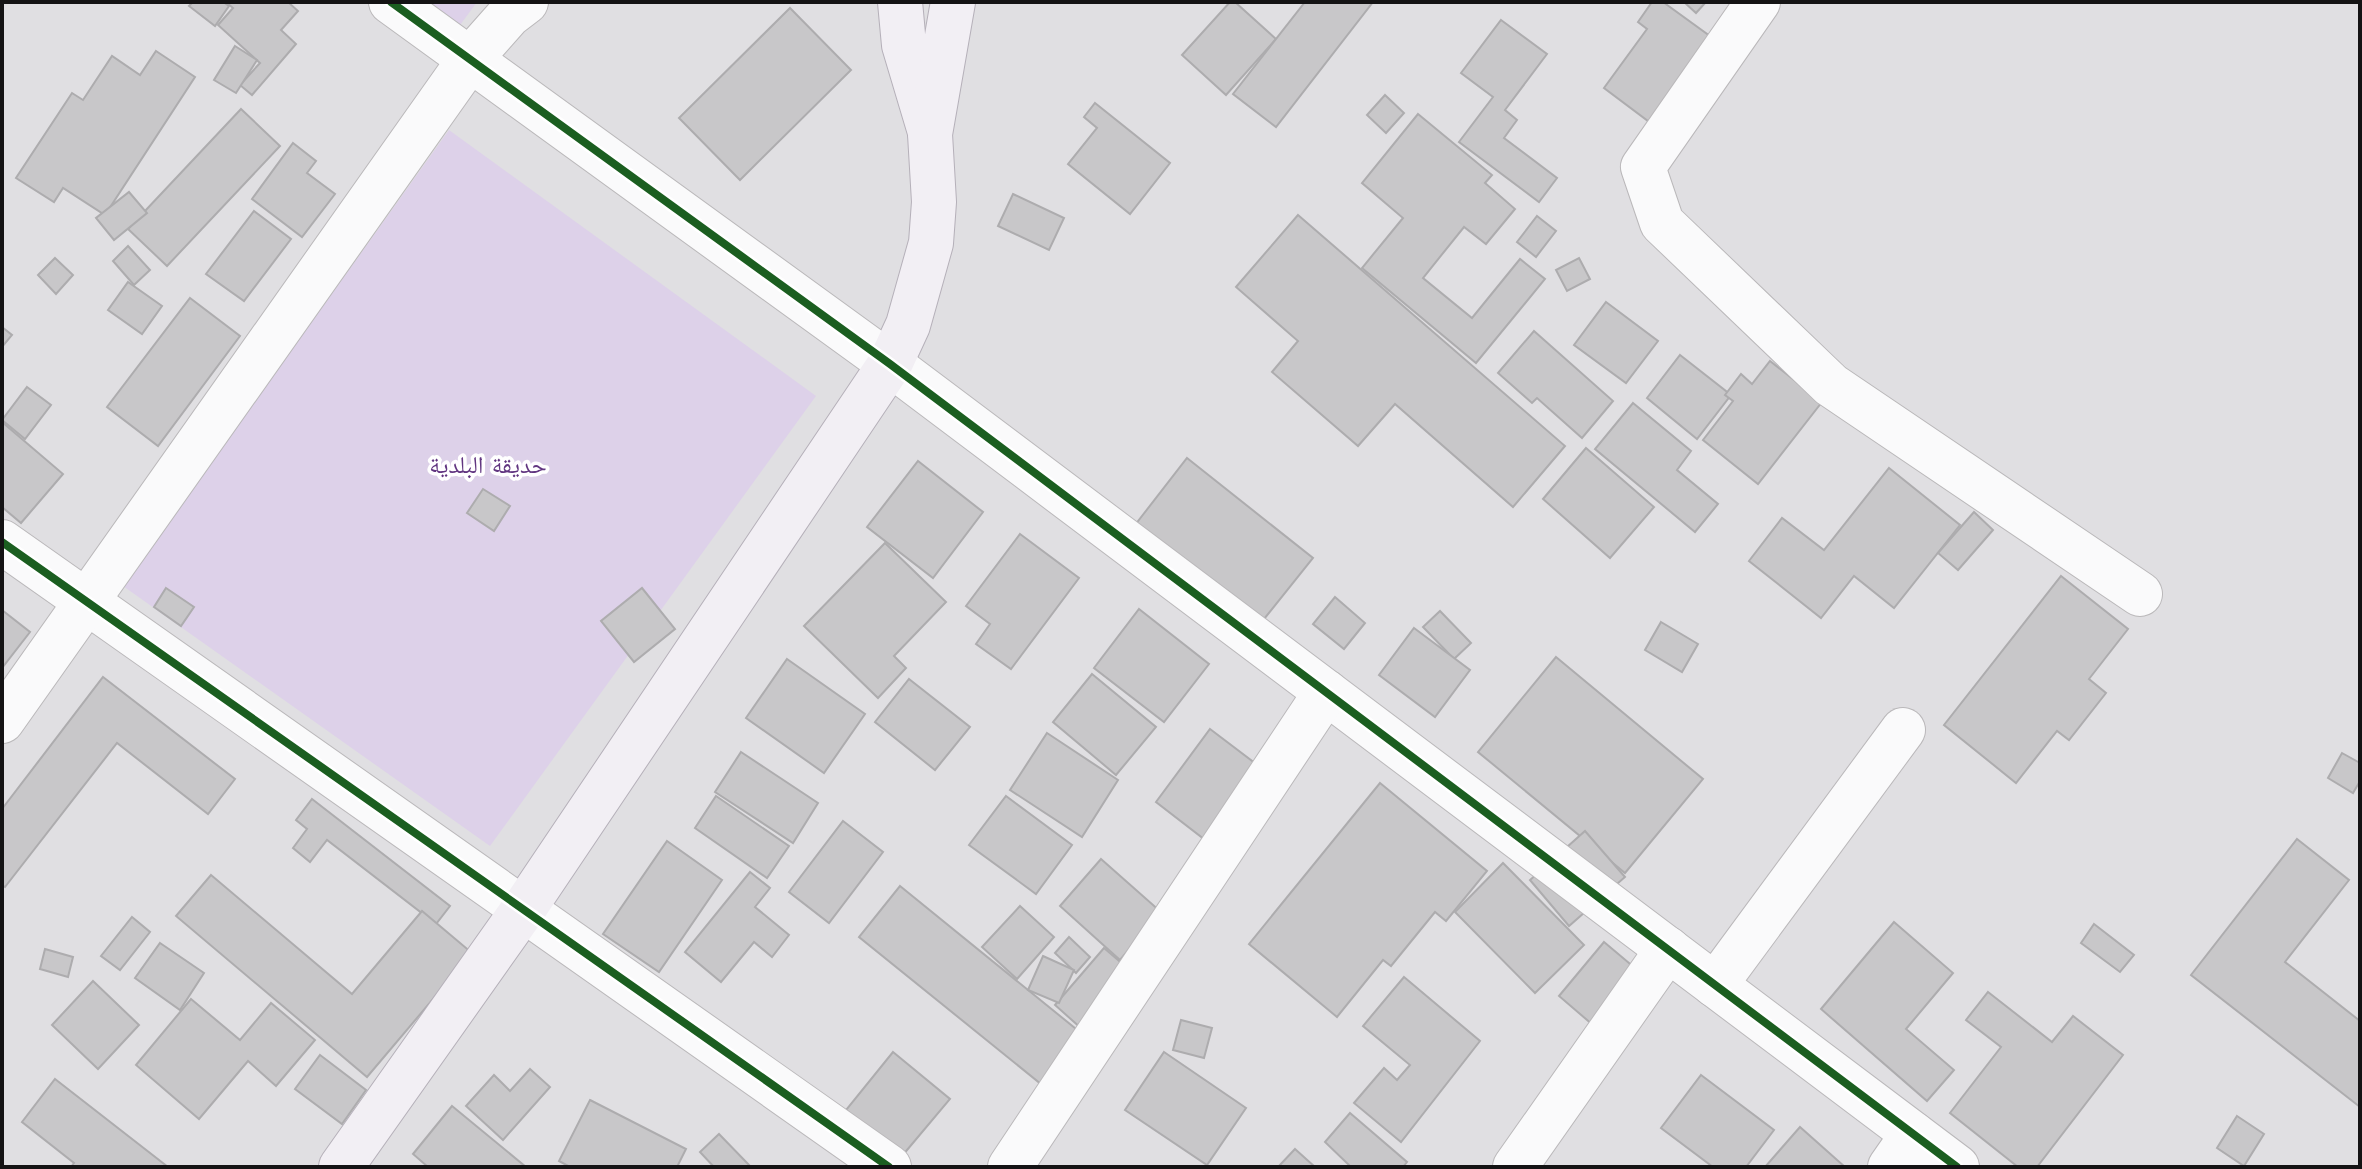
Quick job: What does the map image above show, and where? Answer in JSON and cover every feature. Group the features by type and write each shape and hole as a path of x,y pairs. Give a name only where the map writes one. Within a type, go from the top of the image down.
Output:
{"main road":[{"path":"341,1167 525,907 890,364 908,325 931,243 934,202 930,134 904,45 900,2"},
{"path":"930,134 953,2"}],"street":[{"path":"391,2 890,364 1668,949 1715,985 1901,1150 1957,1167"},
{"path":"2,721 470,59 509,15 526,2"},
{"path":"1758,2 1643,167 1662,223 1831,385 2140,594"},
{"path":"2,542 525,907 889,1167"},
{"path":"1010,1167 1326,692"},
{"path":"1715,985 1903,730"},
{"path":"1515,1167 1668,949"}],"green space":[{"path":"406,2 477,2 452,36"},
{"name":"حديقة البلدية","path":"449,130 816,396 490,846 123,586"}],"building":[{"path":"193,2 223,2 229,6 215,26 189,6"},
{"path":"226,2 288,2 298,11 281,30 296,44 252,95 240,85 260,63 218,25 233,8"},
{"path":"1230,2 1235,2 1276,39 1226,95 1182,55"},
{"path":"1305,2 1373,2 1276,127 1233,94"},
{"path":"1652,2 1663,2 1714,39 1652,124 1604,88 1647,29 1638,22"},
{"path":"1684,2 1706,2 1696,13"},
{"path":"790,8 851,70 740,180 679,118"},
{"path":"1501,20 1547,54 1505,110 1517,120 1504,138 1557,178 1539,202 1459,142 1493,97 1461,73"},
{"path":"235,46 257,60 236,93 214,80"},
{"path":"156,51 195,77 105,215 63,188 54,202 16,178 72,93 83,100 112,56 140,75"},
{"path":"1385,95 1404,113 1386,133 1367,115"},
{"path":"1095,103 1170,163 1130,214 1068,164 1097,128 1084,117"},
{"path":"241,109 280,146 167,266 128,229"},
{"path":"1418,114 1492,175 1485,183 1515,209 1486,244 1464,227 1423,278 1472,318 1520,259 1545,279 1476,363 1362,268 1403,218 1362,183"},
{"path":"293,143 316,161 307,173 335,194 302,237 252,199"},
{"path":"129,192 147,213 114,240 96,218"},
{"path":"1013,194 1064,218 1049,250 998,226"},
{"path":"254,211 291,239 244,301 206,274"},
{"path":"1298,215 1565,446 1513,507 1395,404 1358,446 1272,372 1298,341 1236,287"},
{"path":"1537,216 1556,231 1536,257 1517,242"},
{"path":"128,246 150,270 134,285 113,261"},
{"path":"55,258 73,275 56,294 38,275"},
{"path":"1579,258 1590,279 1567,291 1556,270"},
{"path":"128,282 162,306 142,334 108,310"},
{"path":"190,298 240,336 158,446 107,407"},
{"path":"1606,302 1658,341 1626,383 1574,345"},
{"path":"2,327 12,335 2,347"},
{"path":"1534,331 1613,401 1582,438 1537,398 1532,403 1498,373"},
{"path":"1680,355 1731,395 1697,439 1647,398"},
{"path":"1770,361 1822,402 1758,484 1703,440 1733,401 1725,395 1741,374 1752,384"},
{"path":"27,387 51,405 25,439 2,420"},
{"path":"1633,403 1691,451 1677,470 1718,504 1695,532 1595,449"},
{"path":"2,422 63,474 21,523 2,507"},
{"path":"1586,448 1654,507 1610,558 1543,499"},
{"path":"1187,458 1313,558 1260,624 1135,525"},
{"path":"918,461 983,512 933,578 867,527"},
{"path":"1889,468 1960,525 1894,608 1854,576 1821,618 1749,561 1782,518 1824,550"},
{"path":"483,489 510,506 494,531 467,513"},
{"path":"1974,512 1993,530 1958,570 1938,553"},
{"path":"1020,534 1079,578 1011,669 976,644 990,624 966,606"},
{"path":"885,543 946,602 894,656 906,668 878,698 804,626"},
{"path":"2061,576 2128,629 2089,679 2106,693 2069,740 2057,731 2016,783 1944,725"},
{"path":"166,588 194,607 181,626 154,607"},
{"path":"642,588 675,629 634,662 601,621"},
{"path":"1335,597 1365,623 1344,649 1313,624"},
{"path":"1139,609 1209,664 1164,722 1094,668"},
{"path":"2,610 30,632 2,668"},
{"path":"1440,611 1471,643 1454,659 1423,627"},
{"path":"1661,622 1698,644 1682,672 1645,650"},
{"path":"1414,628 1470,670 1435,717 1379,675"},
{"path":"1556,657 1703,779 1625,873 1478,752"},
{"path":"787,659 865,714 824,773 746,718"},
{"path":"1092,674 1156,727 1116,775 1053,722"},
{"path":"103,677 235,779 208,814 117,743 5,887 2,885 2,809"},
{"path":"909,679 970,727 935,770 875,722"},
{"path":"1210,729 1268,773 1213,846 1156,802"},
{"path":"1047,733 1118,780 1082,837 1010,790"},
{"path":"741,752 818,803 793,843 715,792"},
{"path":"2342,753 2360,763 2360,781 2353,793 2328,778"},
{"path":"1380,783 1487,871 1446,921 1435,912 1391,966 1383,960 1337,1017 1249,944"},
{"path":"716,796 789,846 767,878 695,828"},
{"path":"1006,796 1072,845 1036,894 969,845"},
{"path":"312,799 450,906 436,924 327,840 310,862 293,848 307,829 296,820"},
{"path":"843,821 883,852 829,923 789,892"},
{"path":"1585,831 1625,877 1569,926 1530,880"},
{"path":"2297,839 2349,880 2285,962 2360,1021 2360,1107 2191,975"},
{"path":"667,841 722,880 659,972 603,934"},
{"path":"1101,859 1161,912 1120,960 1060,906"},
{"path":"1503,863 1584,945 1535,993 1455,912"},
{"path":"750,872 770,888 755,907 789,935 772,957 754,942 721,982 685,952"},
{"path":"211,875 352,994 422,911 472,953 367,1077 176,916"},
{"path":"900,886 1097,1046 1057,1097 859,937"},
{"path":"1020,906 1054,937 1017,979 982,947"},
{"path":"132,917 150,932 120,970 101,956"},
{"path":"1894,922 1953,973 1906,1029 1954,1070 1927,1101 1821,1009"},
{"path":"2094,924 2134,955 2120,972 2081,943"},
{"path":"1069,937 1090,957 1076,973 1055,953"},
{"path":"1604,942 1660,989 1614,1043 1559,996"},
{"path":"160,943 204,973 180,1010 135,978"},
{"path":"1104,948 1132,972 1082,1029 1055,1005"},
{"path":"45,949 73,957 68,977 40,969"},
{"path":"1043,956 1074,970 1059,1003 1028,990"},
{"path":"1404,977 1480,1041 1401,1142 1354,1103 1384,1068 1397,1080 1410,1065 1363,1026"},
{"path":"93,981 139,1025 98,1069 52,1025"},
{"path":"1988,992 2052,1042 2073,1016 2123,1055 2037,1167 2018,1167 1950,1113 2001,1047 1966,1020"},
{"path":"191,999 240,1040 271,1003 315,1040 276,1086 248,1061 199,1119 136,1065"},
{"path":"1181,1020 1212,1028 1204,1058 1173,1050"},
{"path":"893,1052 950,1099 902,1156 846,1110"},
{"path":"1164,1052 1246,1108 1207,1165 1125,1110"},
{"path":"320,1055 366,1090 342,1124 295,1089"},
{"path":"530,1069 550,1087 503,1140 466,1106 494,1075 510,1091"},
{"path":"1701,1075 1774,1130 1746,1167 1713,1167 1661,1128"},
{"path":"55,1079 168,1167 71,1167 74,1163 22,1122"},
{"path":"590,1100 686,1149 677,1167 570,1167 559,1161"},
{"path":"452,1106 526,1167 428,1167 413,1154"},
{"path":"1350,1113 1407,1162 1403,1167 1351,1167 1325,1142"},
{"path":"2237,1116 2264,1134 2244,1166 2217,1148"},
{"path":"1800,1127 1845,1167 1765,1167"},
{"path":"719,1134 751,1167 714,1167 700,1152"},
{"path":"1295,1149 1315,1167 1278,1167"}],"cycle path":[{"path":"391,2 890,364 1957,1167"},
{"path":"2,542 889,1167"}]}
